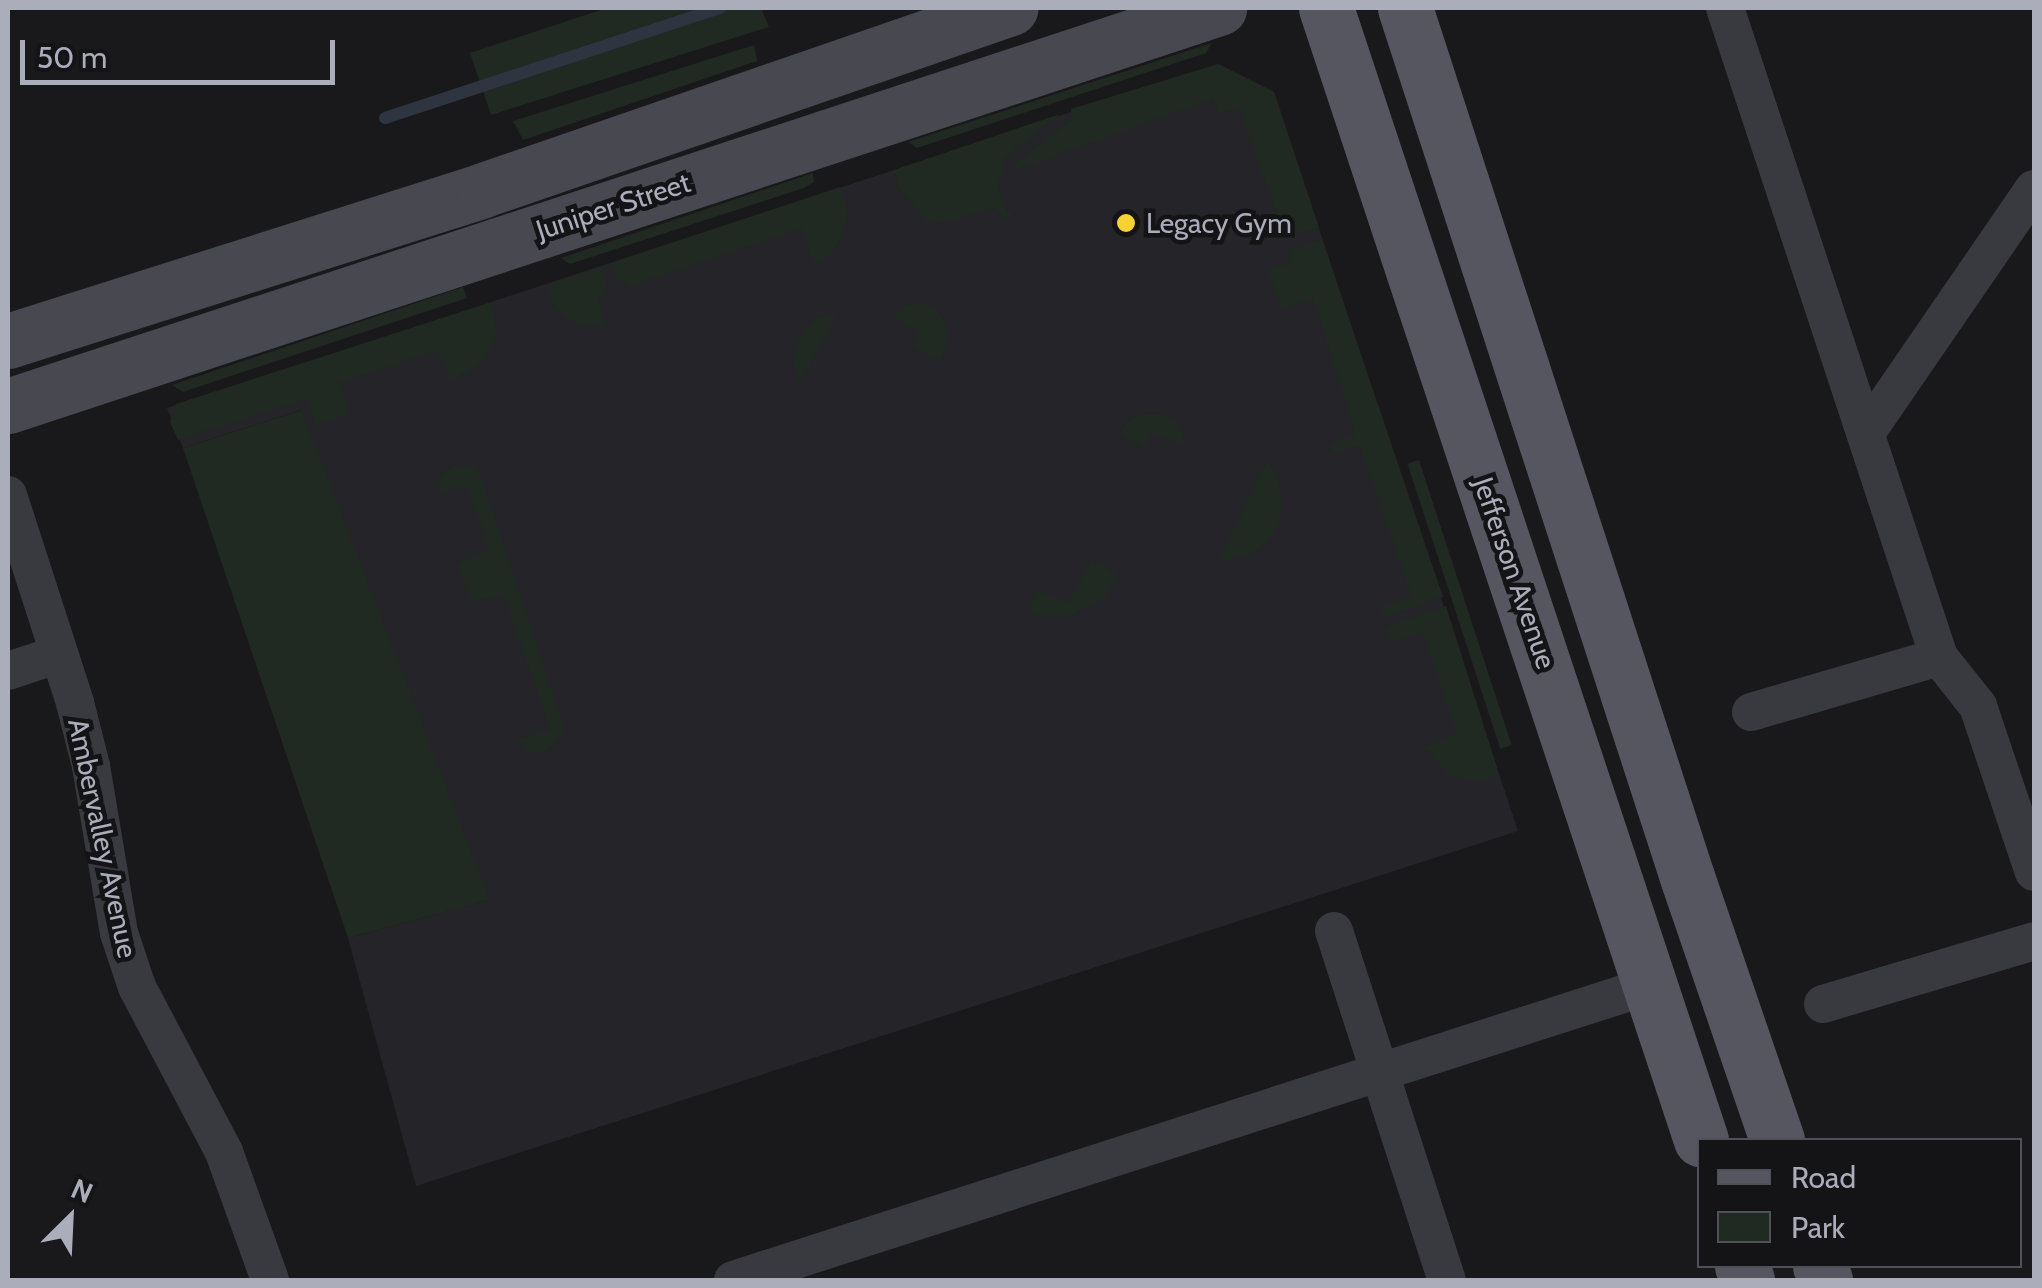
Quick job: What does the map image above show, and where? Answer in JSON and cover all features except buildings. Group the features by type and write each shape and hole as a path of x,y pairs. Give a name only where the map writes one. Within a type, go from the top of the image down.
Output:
{"main road":[{"name":"Jefferson Avenue","path":"1326,8 1580,765 1700,1138"},
{"path":"1405,8 1687,876 1776,1138"},
{"path":"1580,765 1603,763 1614,770 1654,862 1687,876"}],"street":[{"name":"Juniper Street","path":"8,341 483,190 1011,8"},
{"name":"Juniper Street","path":"8,406 1219,8"},
{"path":"1725,8 1939,657 1978,706 2034,872"},
{"path":"1866,433 2034,190"},
{"name":"Ambervalley Avenue","path":"8,495 91,766 116,916 137,987 224,1152 270,1280"},
{"path":"8,672 59,654"},
{"path":"1750,712 1939,657"},
{"path":"1334,931 1447,1280"},
{"path":"1823,1004 2034,941"},
{"path":"732,1280 1379,1069 1651,985"}],"shaded area":[{"path":"1218,64 1274,92 1518,831 416,1186 348,938 489,900 301,410 183,448 167,408"}],"green space":[{"path":"607,8 761,8 769,27 491,115 470,53"},
{"path":"1212,43 1206,53 917,148 908,142"},
{"path":"754,45 757,61 523,140 513,121"},
{"path":"1218,64 1274,92 1319,228 1285,238 1239,107 1220,113 1212,99 1016,170 1015,163 1072,120 1071,109"},
{"path":"1060,114 1002,161 1004,172 997,184 1007,212 1016,214 1004,219 994,208 941,223 926,220 898,187 894,170"},
{"path":"813,173 814,182 804,188 570,264 561,258"},
{"path":"840,187 848,209 845,230 831,255 817,261 812,261 802,228 630,287 616,279 611,263"},
{"path":"1322,239 1443,597 1383,618 1380,608 1411,595 1360,446 1333,454 1329,444 1356,435 1313,298 1282,310 1267,270 1292,262 1290,250"},
{"path":"603,267 607,288 599,299 605,326 579,325 562,315 552,303 547,285"},
{"path":"463,287 467,298 183,392 172,385"},
{"path":"492,302 497,332 491,348 481,364 451,381 438,351 340,383 350,413 315,425 306,399 178,440 170,422 176,404"},
{"path":"918,302 935,309 944,321 948,334 942,360 912,347 918,331 892,317 905,306"},
{"path":"833,314 836,317 799,384 793,360 799,338 814,319"},
{"path":"302,410 490,900 348,938 183,448"},
{"path":"1143,413 1162,414 1180,425 1184,433 1181,445 1152,433 1144,449 1119,433 1131,418"},
{"path":"1268,458 1281,489 1282,517 1271,539 1255,552 1217,563"},
{"path":"1419,460 1512,745 1500,749 1408,464"},
{"path":"453,466 473,466 480,474 564,727 559,741 543,753 531,752 516,740 550,729 503,594 472,602 457,564 489,550 467,486 440,493 438,478"},
{"path":"1091,559 1118,575 1106,597 1067,617 1048,618 1029,610 1036,591 1068,603"},
{"path":"1446,606 1499,774 1480,781 1448,775 1424,747 1457,734 1423,632 1391,641 1386,627"}],"waterway":[{"path":"385,118 720,8"}],"place":[{"name":"Legacy Gym","path":"1126,223"}]}
